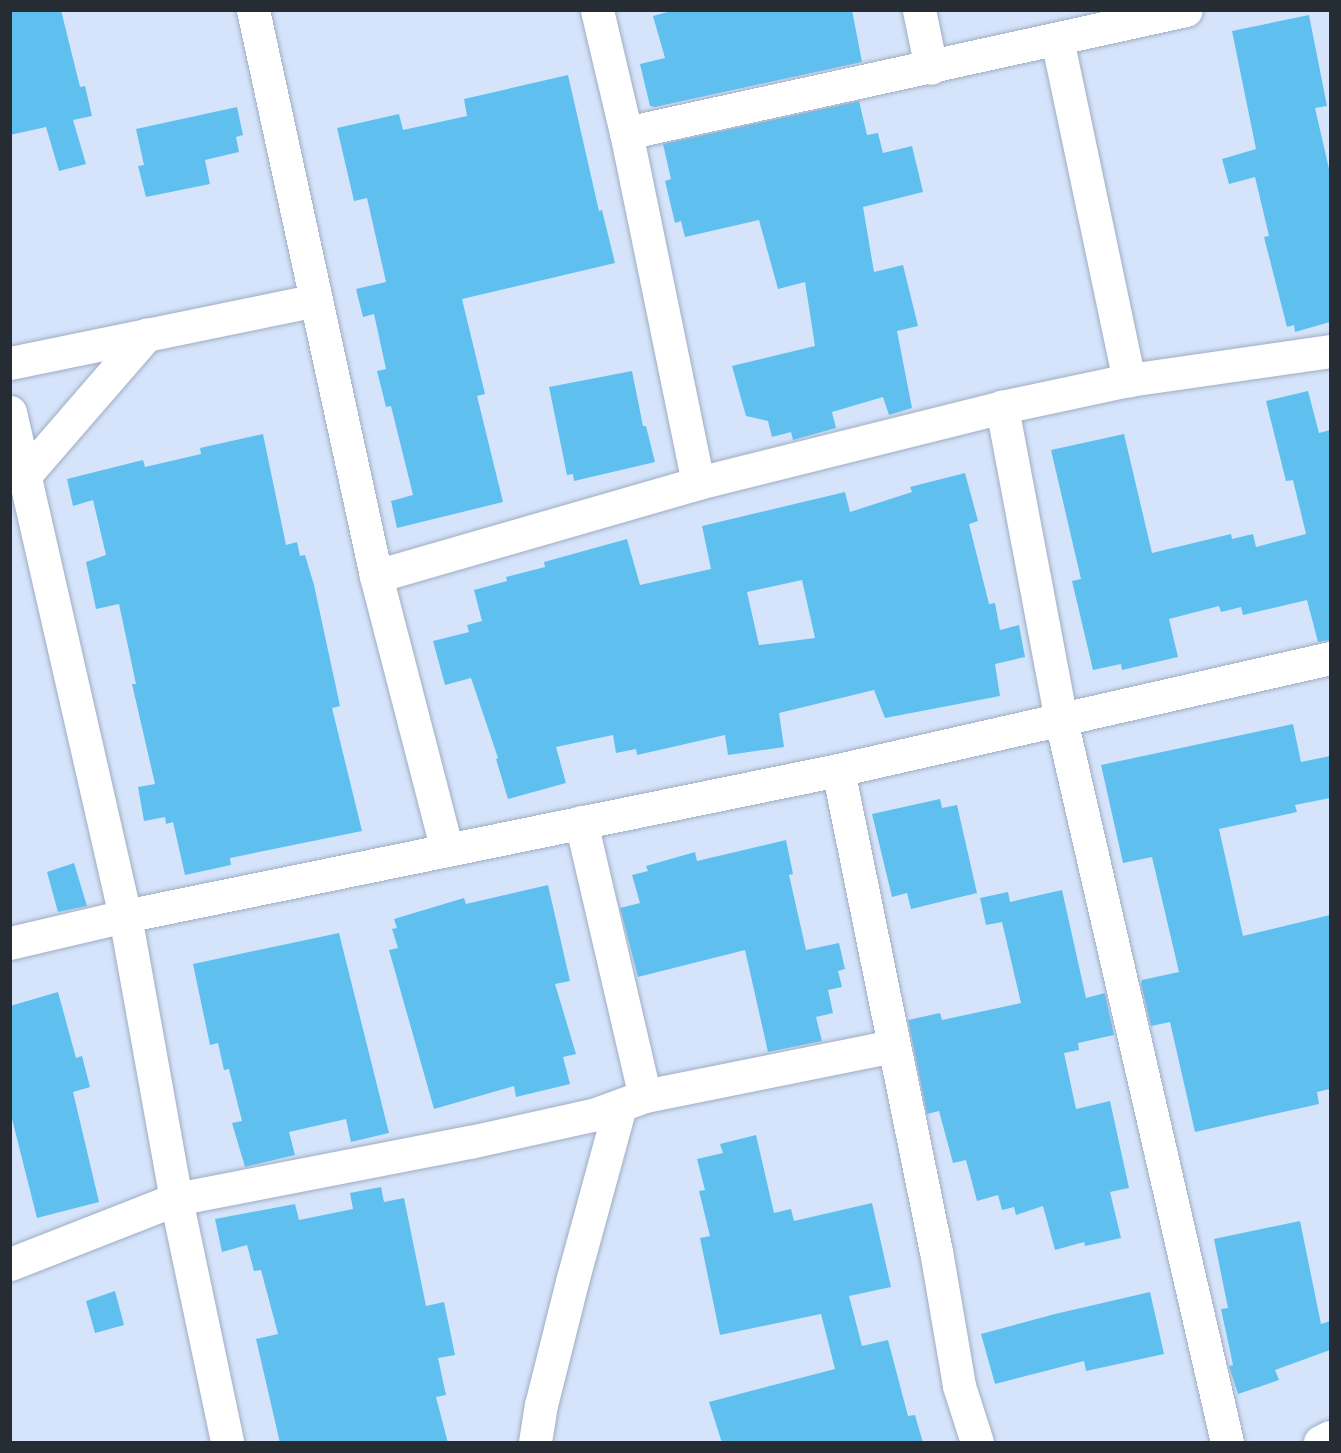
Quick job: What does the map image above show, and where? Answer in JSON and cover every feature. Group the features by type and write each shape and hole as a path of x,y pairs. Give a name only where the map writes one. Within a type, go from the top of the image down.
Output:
{"street":[{"path":"254,10 376,576 447,850"},
{"path":"597,10 626,133 698,483"},
{"path":"919,10 931,68"},
{"path":"626,133 931,68 1186,10"},
{"path":"1057,39 1128,380"},
{"path":"10,363 316,300"},
{"path":"25,475 147,334"},
{"path":"376,576 698,483 1002,407 1128,380 1330,351"},
{"path":"1002,407 1061,720 1227,1443"},
{"path":"10,412 125,916 176,1199 227,1443"},
{"path":"10,943 125,916 838,770 1330,658"},
{"path":"838,770 936,1251 959,1386 977,1443"},
{"path":"535,1443 541,1406 573,1278 633,1101 580,822"},
{"path":"10,1264 176,1199 470,1142 633,1101 893,1046"},
{"path":"1320,1443 1330,1437"}],"building":[{"path":"10,10 61,10 80,87 85,86 92,116 73,120 86,164 59,171 46,127 10,135"},
{"path":"675,10 852,10 862,62 655,107 650,106 640,64 665,58 653,16"},
{"path":"1309,15 1327,106 1315,108 1330,173 1330,322 1295,332 1294,325 1287,327 1264,237 1269,236 1255,177 1229,184 1222,159 1256,149 1232,31"},
{"path":"568,75 599,211 602,210 615,263 462,299 485,394 477,396 503,502 397,528 391,501 413,495 391,406 386,407 377,371 386,369 374,314 363,317 356,289 386,282 367,198 354,201 337,128 399,114 403,130 467,116 464,99"},
{"path":"859,101 867,135 878,133 883,153 912,146 923,192 863,207 874,272 903,265 918,326 897,331 912,408 889,415 883,397 832,412 836,428 793,440 791,432 772,437 768,421 746,416 732,366 815,346 805,282 778,289 759,220 685,237 681,221 675,223 665,181 671,179 663,144"},
{"path":"237,107 243,135 236,137 239,152 205,160 210,184 146,197 138,166 144,165 136,129"},
{"path":"632,371 643,426 646,426 655,462 574,481 573,474 567,475 549,387"},
{"path":"1308,391 1319,433 1330,430 1330,640 1318,642 1307,600 1243,615 1241,607 1221,612 1219,606 1169,619 1178,657 1122,670 1121,664 1093,670 1072,581 1081,579 1051,450 1124,434 1152,553 1231,534 1232,539 1253,534 1256,547 1306,534 1293,480 1286,481 1266,401"},
{"path":"263,434 286,545 297,542 300,556 305,555 314,585 340,706 332,708 362,831 230,858 231,865 185,875 173,822 166,824 165,817 144,821 138,787 155,784 132,684 136,684 119,604 96,609 86,562 106,555 93,500 73,506 67,479 143,460 145,467 201,454 200,448"},
{"path":"965,473 978,521 969,524 989,604 995,603 1000,630 1019,625 1025,657 995,664 1000,696 885,718 874,690 779,713 784,747 728,755 725,735 637,755 636,749 616,753 613,735 556,747 566,783 508,799 496,759 498,758 471,678 445,685 433,641 469,632 467,625 482,621 474,590 507,581 506,577 545,567 544,562 627,539 640,585 711,569 702,526 845,492 850,512 912,492 910,487","holes":["802,580 815,638 759,645 747,592"]},
{"path":"1293,724 1301,762 1330,756 1330,798 1295,805 1297,812 1219,829 1243,936 1330,915 1330,1089 1317,1092 1319,1104 1195,1132 1170,1022 1151,1026 1141,984 1142,980 1179,972 1152,857 1123,863 1101,765"},
{"path":"940,799 942,808 957,805 977,893 911,909 907,893 892,897 872,814"},
{"path":"786,840 793,874 789,875 806,950 839,943 845,969 838,971 842,987 828,990 833,1013 816,1017 822,1041 768,1052 745,950 638,977 620,908 640,903 632,875 648,871 646,866 695,852 697,861"},
{"path":"74,863 87,906 58,912 47,872"},
{"path":"548,885 570,981 555,984 576,1054 563,1057 570,1084 516,1097 514,1086 434,1109 389,950 398,948 392,929 397,928 394,919 464,898 466,904"},
{"path":"1062,890 1086,998 1105,993 1114,1035 1078,1043 1079,1050 1064,1053 1076,1109 1110,1101 1129,1188 1110,1192 1121,1238 1085,1246 1084,1242 1055,1250 1043,1206 1016,1215 1014,1207 1002,1210 998,1195 977,1201 966,1160 953,1163 939,1111 927,1114 908,1020 940,1013 942,1020 1021,1003 1002,922 986,925 980,898 1008,892 1010,902"},
{"path":"339,933 389,1133 351,1142 346,1119 289,1132 295,1155 245,1167 232,1123 242,1121 229,1069 224,1070 218,1043 210,1045 193,964"},
{"path":"58,992 76,1058 82,1056 90,1087 73,1092 99,1202 37,1218 10,1111 10,1006"},
{"path":"756,1135 774,1213 791,1209 794,1221 872,1203 891,1287 849,1296 862,1346 888,1340 908,1416 915,1415 923,1443 722,1443 709,1402 835,1369 821,1314 720,1335 700,1238 710,1236 699,1191 705,1190 697,1159 723,1153 720,1144"},
{"path":"381,1187 384,1202 404,1198 426,1306 444,1302 455,1355 438,1358 446,1395 436,1397 448,1443 280,1443 256,1339 278,1334 261,1270 254,1271 247,1245 222,1252 215,1219 295,1204 299,1220 353,1209 350,1193"},
{"path":"1300,1221 1321,1324 1330,1321 1330,1350 1275,1370 1279,1380 1238,1394 1229,1366 1233,1365 1221,1309 1228,1308 1214,1239"},
{"path":"115,1291 124,1325 95,1333 86,1301"},
{"path":"1150,1292 1164,1354 1086,1371 1084,1361 995,1384 981,1334"}]}
